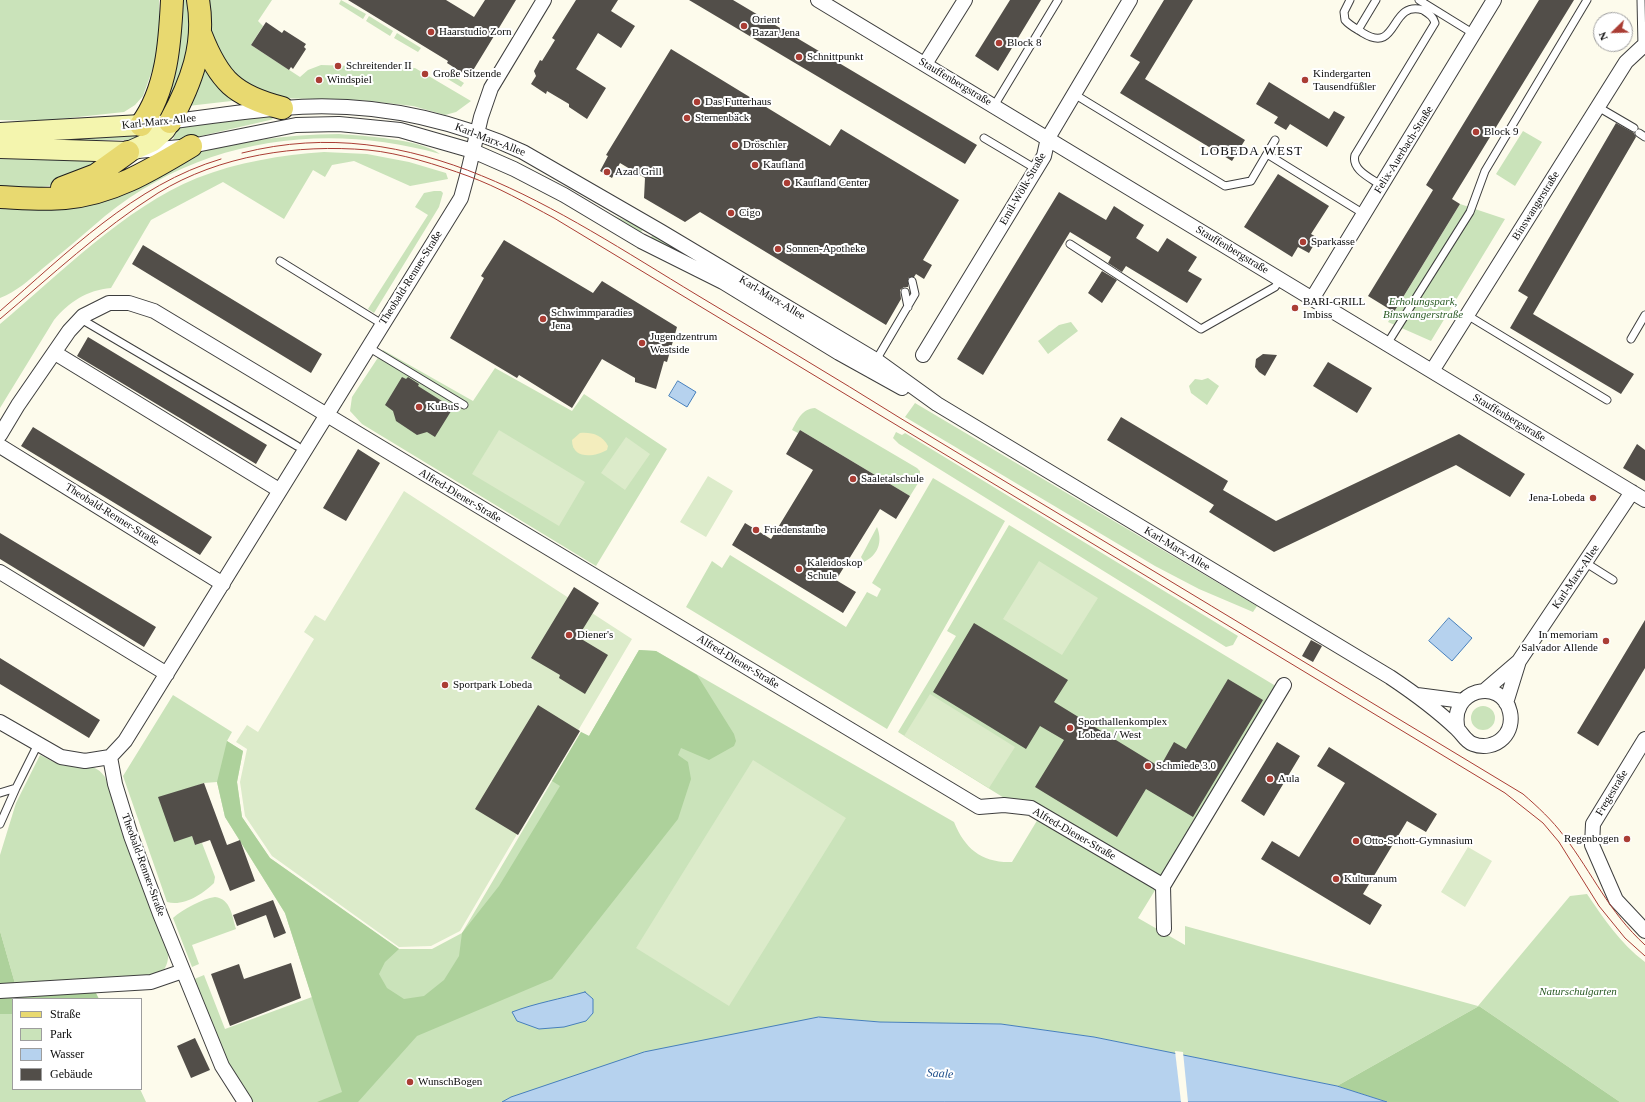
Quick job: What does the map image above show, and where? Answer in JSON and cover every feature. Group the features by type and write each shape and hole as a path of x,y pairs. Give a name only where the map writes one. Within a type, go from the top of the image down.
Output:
{"main road":[{"path":"141,125 156,101 162,78 169,40 172,0"},
{"path":"198,0 201,35 212,62 232,87 245,96 259,102 282,108"},
{"path":"4,197 61,189 81,182 108,168 128,152 153,141 165,130 170,122 192,71 201,35"},
{"name":"Karl-Marx-Allee","path":"0,133 141,125"},
{"path":"4,197 38,200 91,194 116,186 143,174 191,146"},
{"name":"Karl-Marx-Allee","path":"0,148 128,152"}],"street":[{"name":"Theobald-Renner-Straße","path":"245,1102 222,1066 183,971 131,836 115,784 110,757 125,741 223,584 325,415 461,198 477,133 491,88 544,0"},
{"name":"Stauffenbergstraße","path":"818,0 1645,500"},
{"path":"925,64 965,0"},
{"name":"Emil-Wölk-Straße","path":"924,355 1044,156 1048,138 1130,0"},
{"name":"Felix-Auerbach-Straße","path":"1312,299 1494,0"},
{"name":"Binswangerstraße","path":"1432,371 1626,62 1643,47"},
{"name":"Karl-Marx-Allee","path":"141,125 282,108 332,107 376,109 441,122 477,133 530,155 872,365 1417,695 1458,730 1464,738 1479,746 1488,746 1497,743 1504,737 1509,729 1511,721 1510,711 1506,703 1519,662"},
{"name":"Karl-Marx-Allee","path":"128,152 191,146 296,125 340,124 400,130 473,152 514,169 564,195 641,241 723,282 872,365"},
{"path":"0,436 18,405 69,331 81,319 109,303 129,303 154,311 325,415"},
{"path":"55,353 279,490"},
{"name":"Alfred-Diener-Straße","path":"325,415 979,807 1004,805 1031,808 1160,884"},
{"name":"Theobald-Renner-Straße","path":"0,446 223,584"},
{"name":"Karl-Marx-Allee","path":"1417,695 1462,701 1472,694 1484,691 1519,662 1632,492"},
{"path":"0,572 167,674"},
{"path":"1164,929 1160,884 1284,685"},
{"path":"1484,691 1497,695 1506,703"},
{"path":"1458,730 1456,715 1462,701"},
{"path":"0,722 61,757 85,761 110,757"},
{"name":"Fregestraße","path":"1645,739 1593,824 1592,845 1616,900 1645,931"},
{"path":"0,991 151,982 183,971"}],"lane":[{"path":"994,106 1058,0"},
{"path":"1350,0 1345,8 1344,17 1348,23 1373,38 1382,37 1388,32 1401,10 1408,5 1413,4 1431,15 1435,23 1355,155 1354,160 1357,168 1382,186"},
{"path":"1358,30 1376,0"},
{"path":"1420,0 1474,34"},
{"path":"1387,344 1470,212 1485,172 1587,0"},
{"path":"1641,0 1643,47"},
{"path":"1074,94 1225,186 1251,181 1275,140"},
{"path":"1598,107 1639,133"},
{"path":"984,138 1036,169"},
{"path":"1267,154 1364,214"},
{"path":"1070,244 1201,329 1275,287 1280,280"},
{"path":"280,261 382,324"},
{"path":"872,365 915,294 912,281"},
{"path":"905,292 908,307"},
{"path":"1467,315 1607,400"},
{"path":"1631,339 1645,315"},
{"path":"81,319 297,446"},
{"path":"368,347 464,405"},
{"path":"1586,563 1613,580"},
{"path":"0,824 38,744"},
{"path":"0,793 16,788"}],"green space":[{"path":"0,0 159,0 160,31 154,65 143,96 135,105 124,112 41,121 0,120"},
{"path":"181,0 190,0 193,49 169,108 164,109"},
{"path":"209,0 272,0 258,21 263,26 251,45 300,77 308,70 321,65 415,68 471,101 456,112 445,115 413,106 360,100 272,98 256,92 223,66 210,30"},
{"path":"341,0 366,14 363,19 339,4"},
{"path":"369,16 393,31 390,36 366,21"},
{"path":"397,33 421,48 418,52 394,38"},
{"path":"204,56 240,100 188,106"},
{"path":"444,70 464,83 461,87 441,75"},
{"path":"271,116 273,119 270,120 175,142 173,140 177,128 181,125"},
{"path":"153,128 139,138 130,140 64,140 67,137"},
{"path":"1523,131 1542,142 1515,186 1496,174"},
{"path":"339,134 391,139 419,145 440,154 396,144 352,139 308,139 264,144 222,154 181,169 142,190 105,216 66,250 22,285 0,298 0,202 11,203 132,168 214,148 297,136"},
{"path":"324,152 367,154 409,162 446,173 448,179 410,186 354,161 332,165 325,177 313,170 284,219 223,182 151,220 111,288 86,294 72,302 54,320 0,408 0,324 118,224 144,206 170,191 212,172 260,160"},
{"path":"0,154 114,157 60,184 23,190 0,189"},
{"path":"441,191 443,193 439,207 374,313 368,309 428,215 415,207 424,193"},
{"name":"Erholungspark, Binswangerstraße","path":"1460,204 1505,219 1431,341 1388,322"},
{"path":"612,215 644,228 639,235 610,216"},
{"path":"654,232 678,250 649,241"},
{"path":"1071,322 1078,331 1048,354 1038,341 1059,325"},
{"path":"383,350 473,401 495,368 572,411 584,394 667,449 596,566 362,424 350,411 352,397"},
{"path":"1208,378 1219,386 1207,405 1191,393 1189,386 1195,379 1202,380"},
{"path":"915,403 1257,606 1253,612 1199,589 1155,566 905,417"},
{"path":"815,408 917,468 920,471 920,480 910,496 800,430 798,433 792,430 798,418 804,412"},
{"path":"499,430 585,482 559,526 472,474"},
{"path":"896,432 902,435 905,433 1238,636 1233,645 1226,647 899,444 893,438"},
{"path":"626,437 650,454 625,490 601,473"},
{"path":"708,476 733,491 706,537 680,522"},
{"path":"933,478 1005,521 887,729 686,607 712,561 722,568 730,555 846,627 867,592 877,597 881,589 872,583"},
{"name":"Sportpark Lobeda","path":"404,491 632,639 460,931 431,946 399,947 272,856 245,816 240,782 247,749 236,742 247,725 258,732 314,639 304,632 315,615 325,621"},
{"name":"Naturschulgarten","path":"1009,525 1279,688 1138,918 1185,945 1185,926 1478,1006 1570,896 1587,894 1620,939 1645,962 1645,1102 1620,1102 1479,1006 1337,1086 1094,1037 1001,1024 880,1022 819,1017 512,1097 502,1102 250,1102 236,1083 192,980 204,975 225,1029 312,997 285,913 225,817 217,782 204,783 177,793 195,845 202,843 215,877 214,883 199,895 186,901 180,903 167,902 123,776 173,695 232,732 227,741 243,751 237,782 242,817 270,858 399,949 432,949 462,933 581,732 589,736 639,650 656,651 954,822 963,840 969,847 983,857 1001,862 1012,862 1038,819 898,732 956,636 947,631"},
{"path":"877,527 879,533 878,548 873,556 864,562 861,557"},
{"path":"1039,561 1098,598 1062,655 1003,619"},
{"path":"639,650 656,651 697,675 734,734 736,741 734,746 709,760 681,748 678,755 688,762 691,779 678,819 552,979 417,1036 358,1102 317,1102 342,1092 285,913 225,817 217,782 227,741 243,751 237,782 242,817 270,858 399,949 385,962 379,974 387,988 404,999 424,996 444,980 459,956 462,933 499,886 560,786 552,781 581,732 589,736"},
{"path":"930,694 1015,747 989,788 904,736"},
{"path":"1483,706 1491,710 1495,718 1491,726 1483,730 1475,726 1471,718 1475,710"},
{"path":"40,755 61,765 91,767 96,769 105,777 168,947 167,962 165,968 160,974 16,987 0,931 0,855 16,803"},
{"path":"753,760 846,818 729,1006 636,948"},
{"path":"1468,847 1492,861 1465,907 1441,892"},
{"path":"215,897 220,898 228,905 236,929 192,945 199,964 192,967 173,918 193,905"},
{"path":"0,931 16,987 0,987"},
{"path":"95,991 98,998 12,998 12,1014 0,1014 0,996"},
{"path":"1479,1006 1620,1102 1387,1102 1337,1086"},
{"path":"0,1014 12,1014 12,1090 140,1090 146,1102 0,1102"}],"sand":[{"path":"580,433 589,433 600,437 606,442 608,446 607,450 591,455 580,454 573,446 572,440"}],"water":[{"path":"678,381 696,392 687,407 669,396"},
{"path":"1449,618 1472,638 1452,661 1429,641"},
{"path":"585,992 593,999 593,1013 586,1021 564,1027 539,1029 517,1021 512,1012 539,1004"},
{"name":"Saale","path":"819,1017 880,1022 1001,1024 1094,1037 1337,1086 1387,1102 502,1102 511,1097 644,1052"}],"pier":[{"path":"1175,1051 1183,1052 1188,1102 1181,1102"}],"building":[{"path":"348,0 446,0 474,17 485,0 516,0 469,77 447,63 448,61"},
{"path":"576,0 618,0 611,11 635,26 621,48 598,33 576,69 606,88 587,119 569,107 569,104 547,91 546,94 531,84 536,76 534,71 540,60 542,61 555,40 552,38"},
{"path":"689,0 733,0 977,145 965,164"},
{"name":"Block 8","path":"1010,0 1041,0 998,71 975,56"},
{"path":"1164,0 1193,0 1145,79 1245,140 1232,161 1120,93 1140,62 1130,56"},
{"name":"Block 9","path":"1539,0 1574,0 1452,199 1460,204 1394,312 1368,296 1433,190 1426,185"},
{"path":"266,22 282,33 284,30 306,44 304,47 306,49 293,69 291,67 289,70 251,45"},
{"name":"Kaufland Center","path":"671,49 830,146 841,129 959,200 923,260 932,265 924,279 916,274 914,277 908,278 908,287 904,287 900,290 901,299 886,325 700,212 685,222 644,198 645,178 620,163 612,178 600,171 608,156 606,155"},
{"path":"1269,82 1329,119 1334,111 1345,117 1327,147 1290,124 1286,130 1274,123 1278,117 1256,104"},
{"path":"1616,123 1634,133 1636,137 1533,314 1634,374 1621,394 1510,328 1528,297 1518,291"},
{"path":"1278,174 1329,206 1311,234 1318,238 1309,253 1298,247 1292,257 1244,227"},
{"path":"1059,192 1106,220 1114,206 1144,225 1136,238 1158,252 1167,238 1197,257 1188,271 1202,279 1187,303 1126,266 1122,272 1108,263 1111,257 1070,232 983,375 957,359"},
{"name":"Schwimmparadies Jena","path":"504,240 593,293 602,281 677,327 667,362 664,361 656,389 635,382 635,378 602,359 572,408 519,375 517,378 450,338 484,278 481,276"},
{"path":"143,245 322,354 311,373 132,264"},
{"path":"1102,271 1117,280 1102,303 1088,293"},
{"path":"88,337 267,445 256,464 77,356"},
{"path":"1263,354 1277,355 1265,376 1255,367 1256,359"},
{"path":"1328,362 1372,388 1357,413 1313,386"},
{"name":"KuBuS","path":"402,377 406,379 408,377 419,384 418,386 453,408 435,437 427,432 417,435 396,421 393,411 385,405"},
{"path":"1121,417 1228,481 1223,490 1276,521 1459,434 1525,474 1510,497 1456,465 1274,552 1209,512 1214,505 1107,440"},
{"path":"33,427 212,537 200,555 21,446"},
{"path":"800,430 910,496 896,519 880,509 836,580 856,592 843,613 732,545 745,523 771,539 813,470 786,454"},
{"path":"1637,444 1645,450 1645,481 1623,468"},
{"path":"358,449 380,463 346,521 323,508"},
{"path":"0,533 156,627 144,647 0,559"},
{"path":"574,587 599,603 578,637 608,655 585,694 559,678 560,675 531,658"},
{"path":"1645,620 1645,668 1598,746 1577,733"},
{"name":"Sporthallenkomplex Lobeda / West","path":"974,623 1068,680 1054,702 1160,767 1174,742 1186,749 1228,679 1263,700 1193,817 1146,789 1117,837 1035,787 1064,740 1040,726 1026,749 933,692"},
{"path":"1311,640 1322,646 1313,662 1302,656"},
{"path":"0,658 100,720 89,738 0,684"},
{"path":"538,705 580,731 518,835 475,809"},
{"name":"Aula","path":"1277,742 1300,756 1264,816 1241,801"},
{"path":"1329,747 1437,814 1426,832 1407,821 1363,894 1382,905 1370,925 1261,859 1272,841 1299,857 1345,783 1317,766"},
{"path":"204,783 227,845 240,840 255,881 230,891 210,840 195,845 192,836 174,842 158,797"},
{"path":"273,900 286,933 274,938 266,915 237,926 233,915"},
{"path":"291,963 301,998 230,1026 211,974 239,964 244,979"},
{"path":"195,1038 210,1070 191,1078 177,1046"}],"tram line":[{"path":"242,153 305,143 366,145 425,156 482,176 537,201 591,231 1523,794 1545,814 1559,830 1611,906 1632,932 1645,945"},
{"path":"0,319 96,237 137,207 158,193 182,180 207,169 233,161 287,151 314,149 368,150 419,160 479,180 554,218 1505,793 1543,823 1559,842 1599,906 1625,938 1645,956"},
{"path":"0,311 76,244 131,203 159,185 190,170 221,159"}],"place":[{"name":"Orient Bazar Jena","path":"744,26"},
{"name":"Haarstudio Zorn","path":"431,32"},
{"name":"Block 8","path":"999,43"},
{"name":"Schnittpunkt","path":"799,57"},
{"name":"Schreitender II","path":"338,66"},
{"name":"Große Sitzende","path":"425,74"},
{"name":"Windspiel","path":"319,80"},
{"name":"Kindergarten Tausendfüßler","path":"1305,80"},
{"name":"Das Futterhaus","path":"697,102"},
{"name":"Sternenbäck","path":"687,118"},
{"name":"Block 9","path":"1476,132"},
{"name":"Dröschler","path":"735,145"},
{"name":"Kaufland","path":"755,165"},
{"name":"Azad Grill","path":"607,172"},
{"name":"Kaufland Center","path":"787,183"},
{"name":"Cigo","path":"731,213"},
{"name":"Sparkasse","path":"1303,242"},
{"name":"Sonnen-Apotheke","path":"778,249"},
{"name":"BARI-GRILL Imbiss","path":"1295,308"},
{"name":"Schwimmparadies Jena","path":"543,319"},
{"name":"Jugendzentrum Westside","path":"642,343"},
{"name":"KuBuS","path":"419,407"},
{"name":"Saaletalschule","path":"853,479"},
{"name":"Jena-Lobeda","path":"1593,498"},
{"name":"Friedenstaube","path":"756,530"},
{"name":"Kaleidoskop Schule","path":"799,569"},
{"name":"Diener's","path":"569,635"},
{"name":"In memoriam Salvador Allende","path":"1606,641"},
{"name":"Sportpark Lobeda","path":"445,685"},
{"name":"Sporthallenkomplex Lobeda / West","path":"1070,728"},
{"name":"Schmiede 3.0","path":"1148,766"},
{"name":"Aula","path":"1270,779"},
{"name":"Regenbogen","path":"1627,839"},
{"name":"Otto-Schott-Gymnasium","path":"1356,841"},
{"name":"Kulturanum","path":"1336,879"},
{"name":"WunschBogen","path":"410,1082"}],"district":[{"name":"LOBEDA WEST","path":"1252,152"}]}
